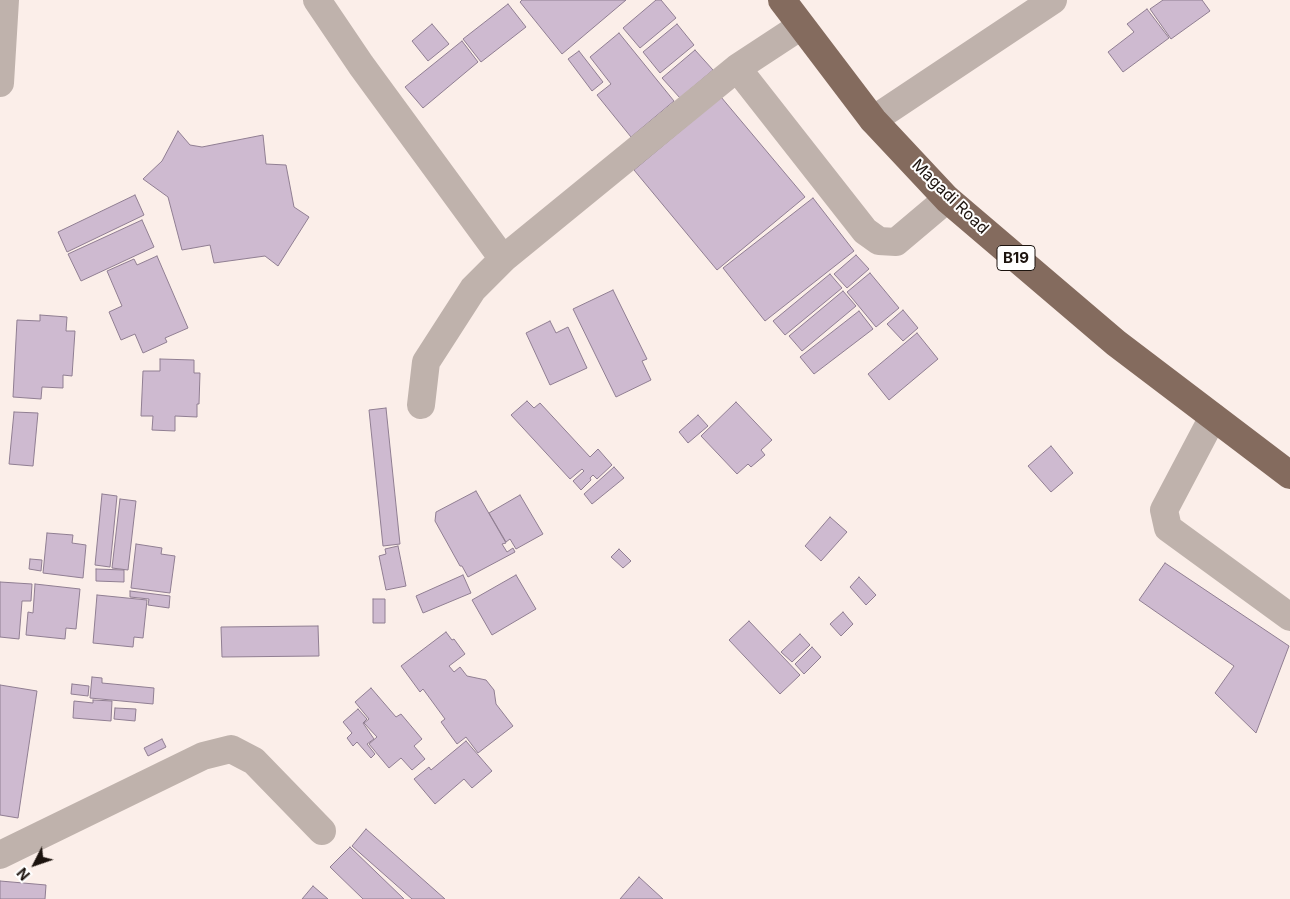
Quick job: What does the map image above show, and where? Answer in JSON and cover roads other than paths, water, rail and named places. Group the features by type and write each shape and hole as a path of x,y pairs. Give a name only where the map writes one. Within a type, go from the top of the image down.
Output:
{"highway":[{"name":"Magadi Road","path":"782,0 873,120 947,199 1116,343 1290,475"}],"street":[{"path":"0,83 5,0"},
{"path":"317,0 361,65 503,259"},
{"path":"873,120 1053,0"},
{"path":"422,405 426,362 473,289 503,259 737,68 802,26"},
{"path":"737,68 865,231 879,241 896,242 947,199"},
{"path":"1213,417 1164,510 1168,528 1290,617"},
{"path":"0,855 203,756 231,749 254,761 322,831"}]}
